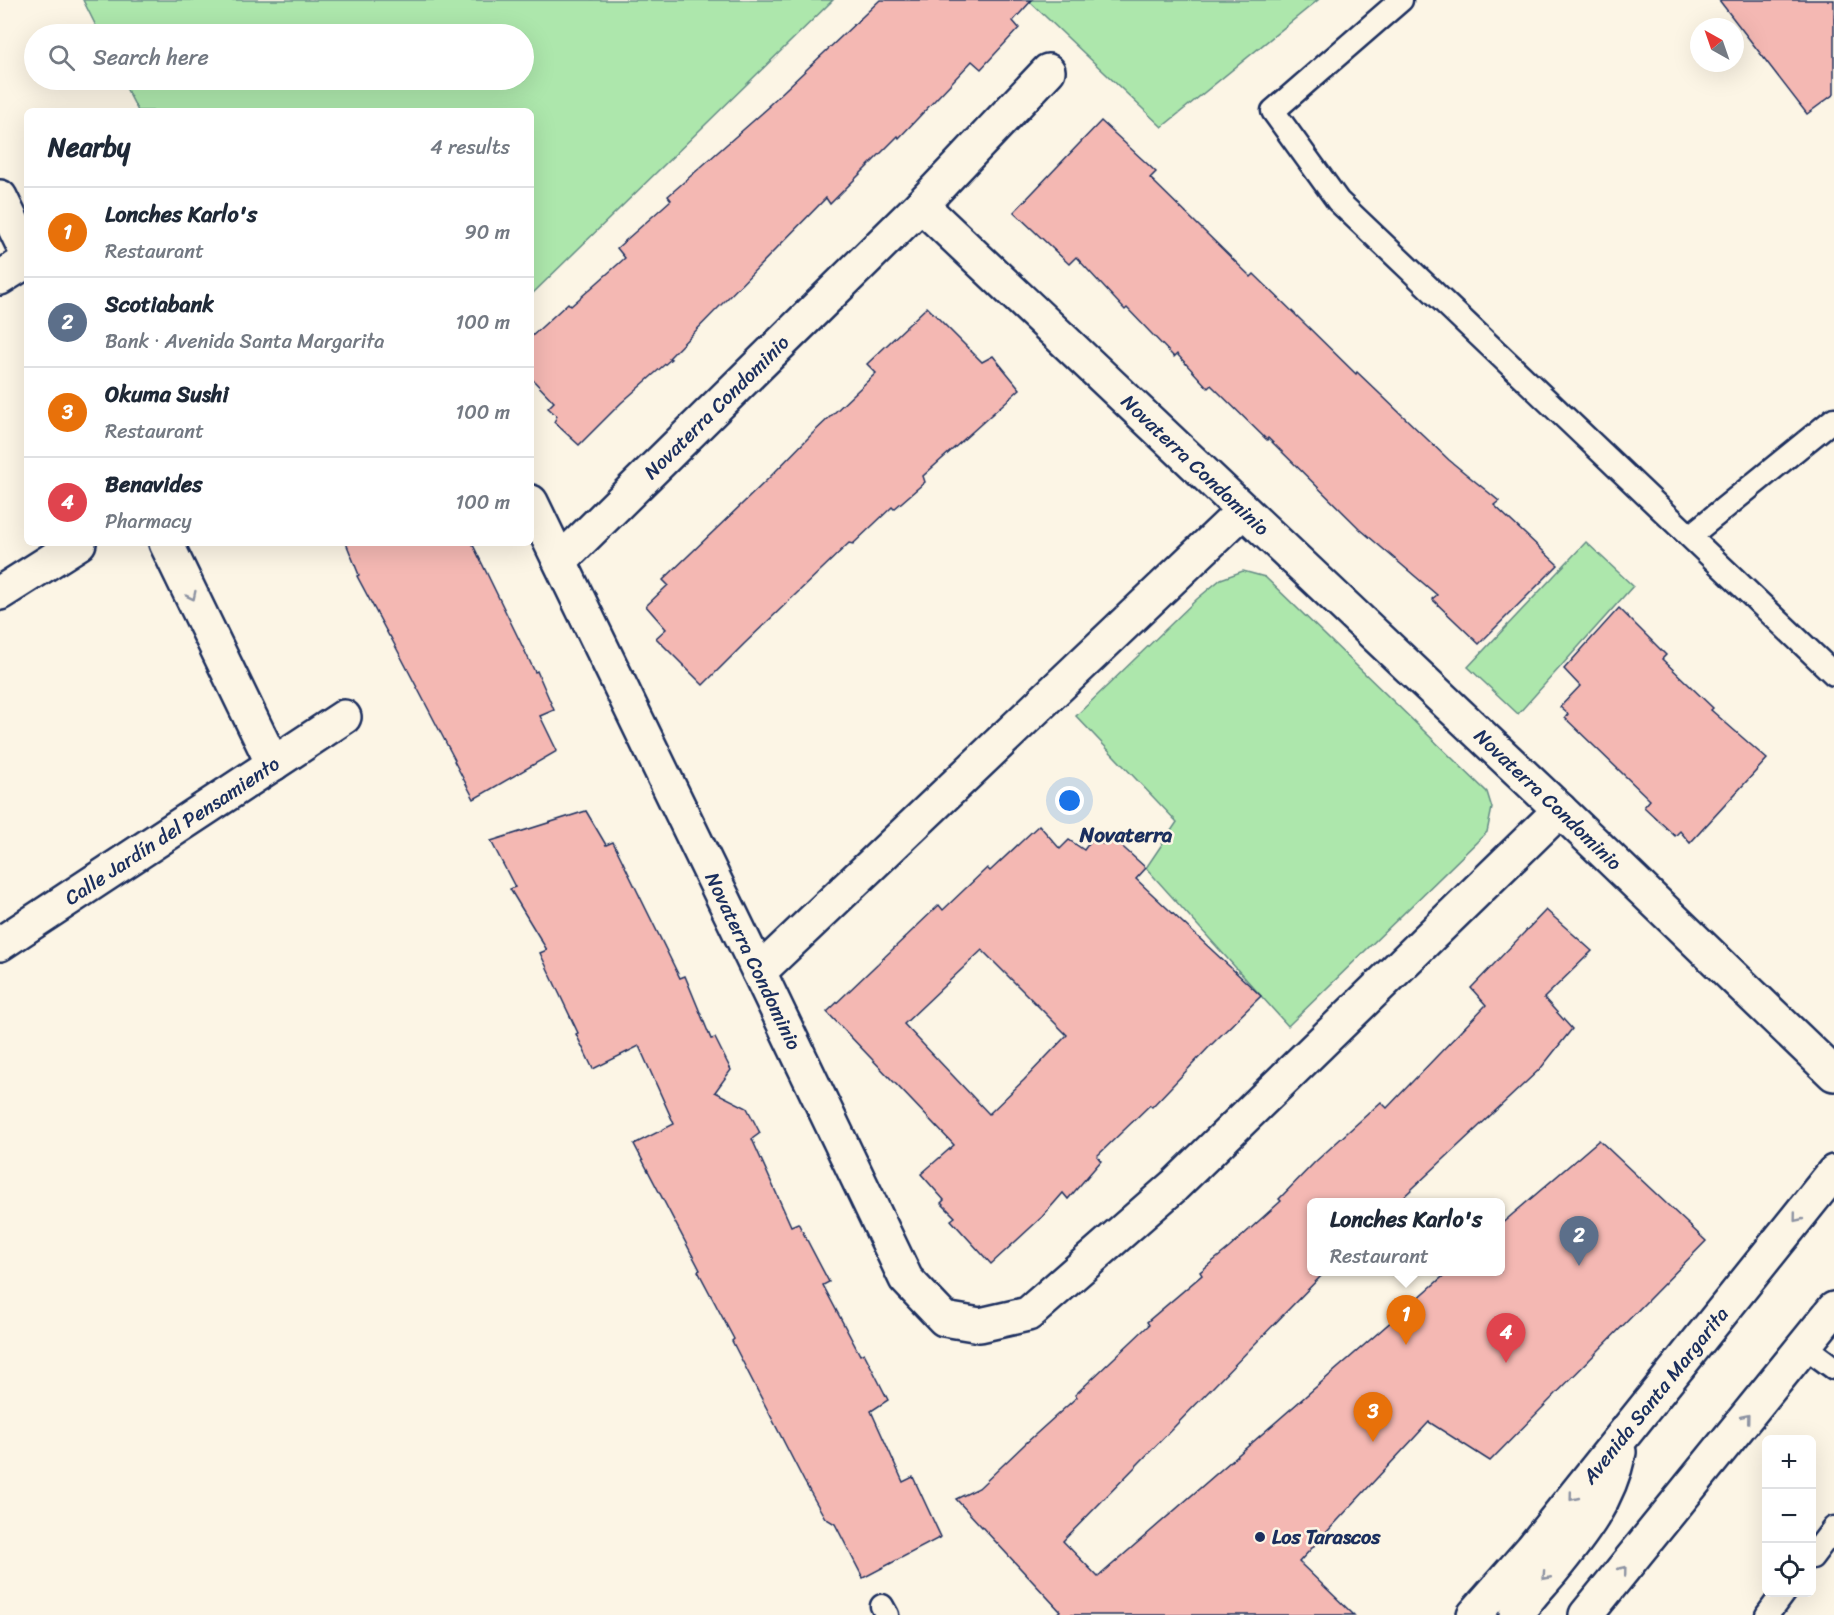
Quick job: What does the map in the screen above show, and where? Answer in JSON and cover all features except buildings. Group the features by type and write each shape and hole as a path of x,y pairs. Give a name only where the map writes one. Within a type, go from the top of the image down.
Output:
{"street":[{"path":"921,205 1048,71"},
{"path":"0,197 24,247"},
{"name":"Novaterra Condominio","path":"561,560 921,205 1560,810 1834,1074"},
{"path":"0,278 24,263"},
{"name":"Novaterra Condominio","path":"534,508 906,1279 944,1319 980,1325 1028,1314 1174,1186 1560,810"},
{"path":"759,972 1243,511"},
{"path":"0,593 74,546"},
{"path":"167,546 273,764"},
{"name":"Calle Jardín del Pensamiento","path":"0,944 344,717"},
{"name":"Avenida Santa Margarita","path":"1473,1615 1532,1549 1834,1172"},
{"path":"1586,1615 1834,1309"},
{"path":"1516,1615 1526,1599 1576,1542 1601,1505 1615,1472 1623,1435"}],"lane":[{"path":"1401,0 1273,111 1338,201 1834,674"},
{"path":"1690,536 1834,419"},
{"path":"1804,1346 1834,1368"},
{"path":"1816,1552 1834,1527"},
{"path":"1767,1615 1781,1597"}],"green space":[{"path":"83,0 833,0 534,292 534,108 136,108 127,90 534,90 534,24 95,24"},
{"path":"1028,0 1318,0 1162,127"},
{"path":"1586,542 1633,586 1518,714 1468,667"},
{"path":"1243,571 1265,577 1487,792 1492,808 1487,832 1288,1026 1146,868 1177,822 1076,716 1197,599 1221,579"}],"place":[{"name":"Scotiabank","path":"1579,1266"},
{"name":"Lonches Karlo's","path":"1406,1345"},
{"name":"Benavides","path":"1506,1363"},
{"name":"Okuma Sushi","path":"1373,1442"},
{"name":"Los Tarascos","path":"1260,1537"}],"district":[{"name":"Novaterra","path":"1126,835"}]}
